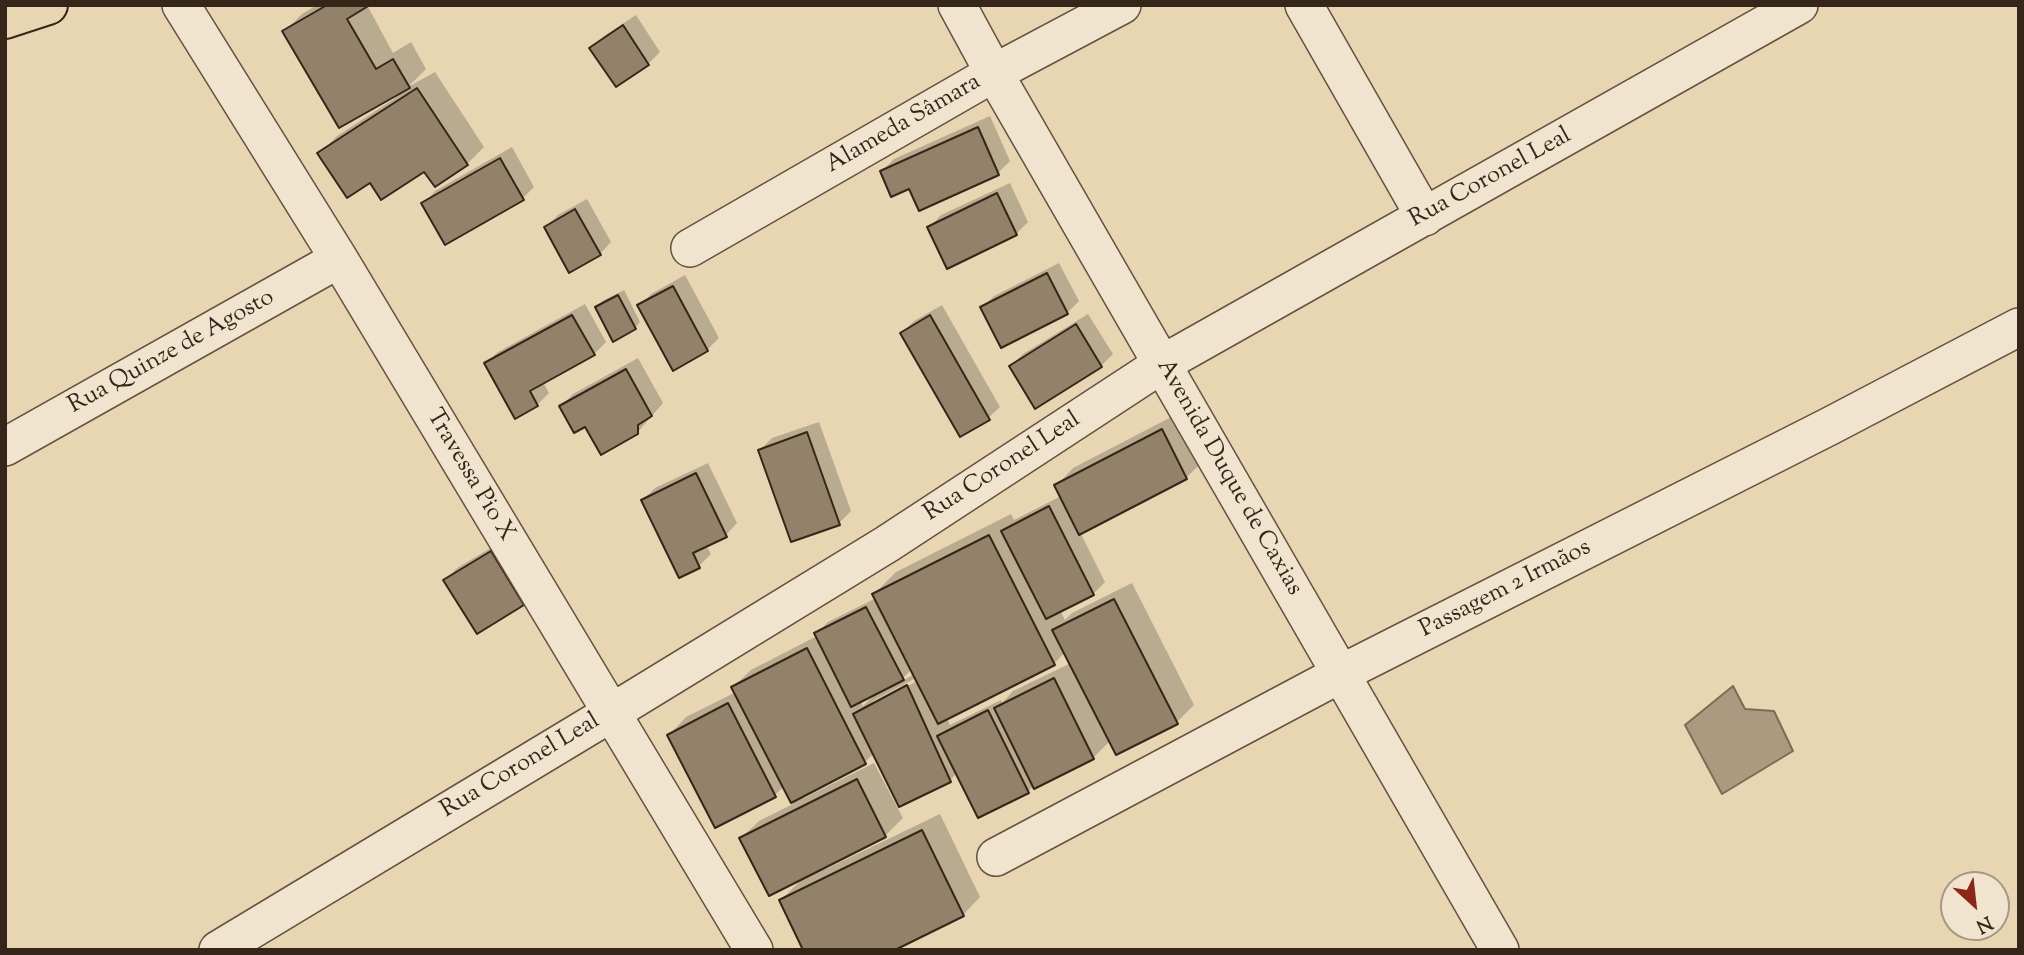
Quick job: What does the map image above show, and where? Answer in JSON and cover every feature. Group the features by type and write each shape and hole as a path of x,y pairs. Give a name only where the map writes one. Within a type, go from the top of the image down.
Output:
{"main road":[{"path":"5,19 48,5"}],"street":[{"name":"Travessa Pio X","path":"181,5 340,259 754,950"},
{"name":"Avenida Duque de Caxias","path":"957,5 1500,950"},
{"name":"Alameda Sâmara","path":"690,248 994,73 1122,5"},
{"path":"1304,5 1425,216"},
{"name":"Rua Coronel Leal","path":"218,950 887,544 1162,364 1799,5"},
{"name":"Rua Quinze de Agosto","path":"5,447 340,259"},
{"name":"Passagem 2 Irmãos","path":"996,857 1342,673 2019,327"}],"shaded area":[{"path":"1733,686 1745,709 1774,711 1793,751 1722,794 1685,725"}],"building":[{"path":"327,5 370,5 347,19 376,69 393,59 410,88 339,128 282,31"},
{"path":"623,25 649,65 616,87 589,48"},
{"path":"417,88 468,165 435,187 424,172 381,200 370,183 347,198 317,153"},
{"path":"978,127 999,175 919,211 909,189 891,197 880,171"},
{"path":"500,158 524,200 445,245 421,203"},
{"path":"997,193 1017,235 947,269 927,227"},
{"path":"575,209 601,255 569,273 544,227"},
{"path":"1047,273 1068,314 1001,348 980,307"},
{"path":"673,286 708,351 673,371 637,305"},
{"path":"618,295 636,329 613,342 595,307"},
{"path":"572,315 595,355 530,391 538,406 515,419 484,363"},
{"path":"930,315 990,420 960,437 900,333"},
{"path":"1076,324 1102,367 1035,409 1009,366"},
{"path":"626,369 652,416 638,425 638,434 601,455 585,427 574,433 559,406"},
{"path":"1162,429 1187,479 1079,535 1054,485"},
{"path":"807,432 840,525 791,542 758,450"},
{"path":"696,473 727,537 693,553 700,568 679,578 641,500"},
{"path":"1049,506 1094,595 1046,619 1001,531"},
{"path":"989,535 1055,665 938,724 872,594"},
{"path":"491,551 524,605 477,634 443,580"},
{"path":"1114,599 1178,724 1116,755 1052,630"},
{"path":"866,607 904,680 851,707 814,633"},
{"path":"807,648 866,764 791,803 731,687"},
{"path":"1054,678 1094,759 1034,789 994,708"},
{"path":"907,685 951,782 899,807 853,714"},
{"path":"728,703 776,797 715,828 667,735"},
{"path":"988,710 1029,793 978,818 937,736"},
{"path":"857,779 886,837 769,896 739,838"},
{"path":"922,830 964,916 895,950 803,950 779,900"}]}
